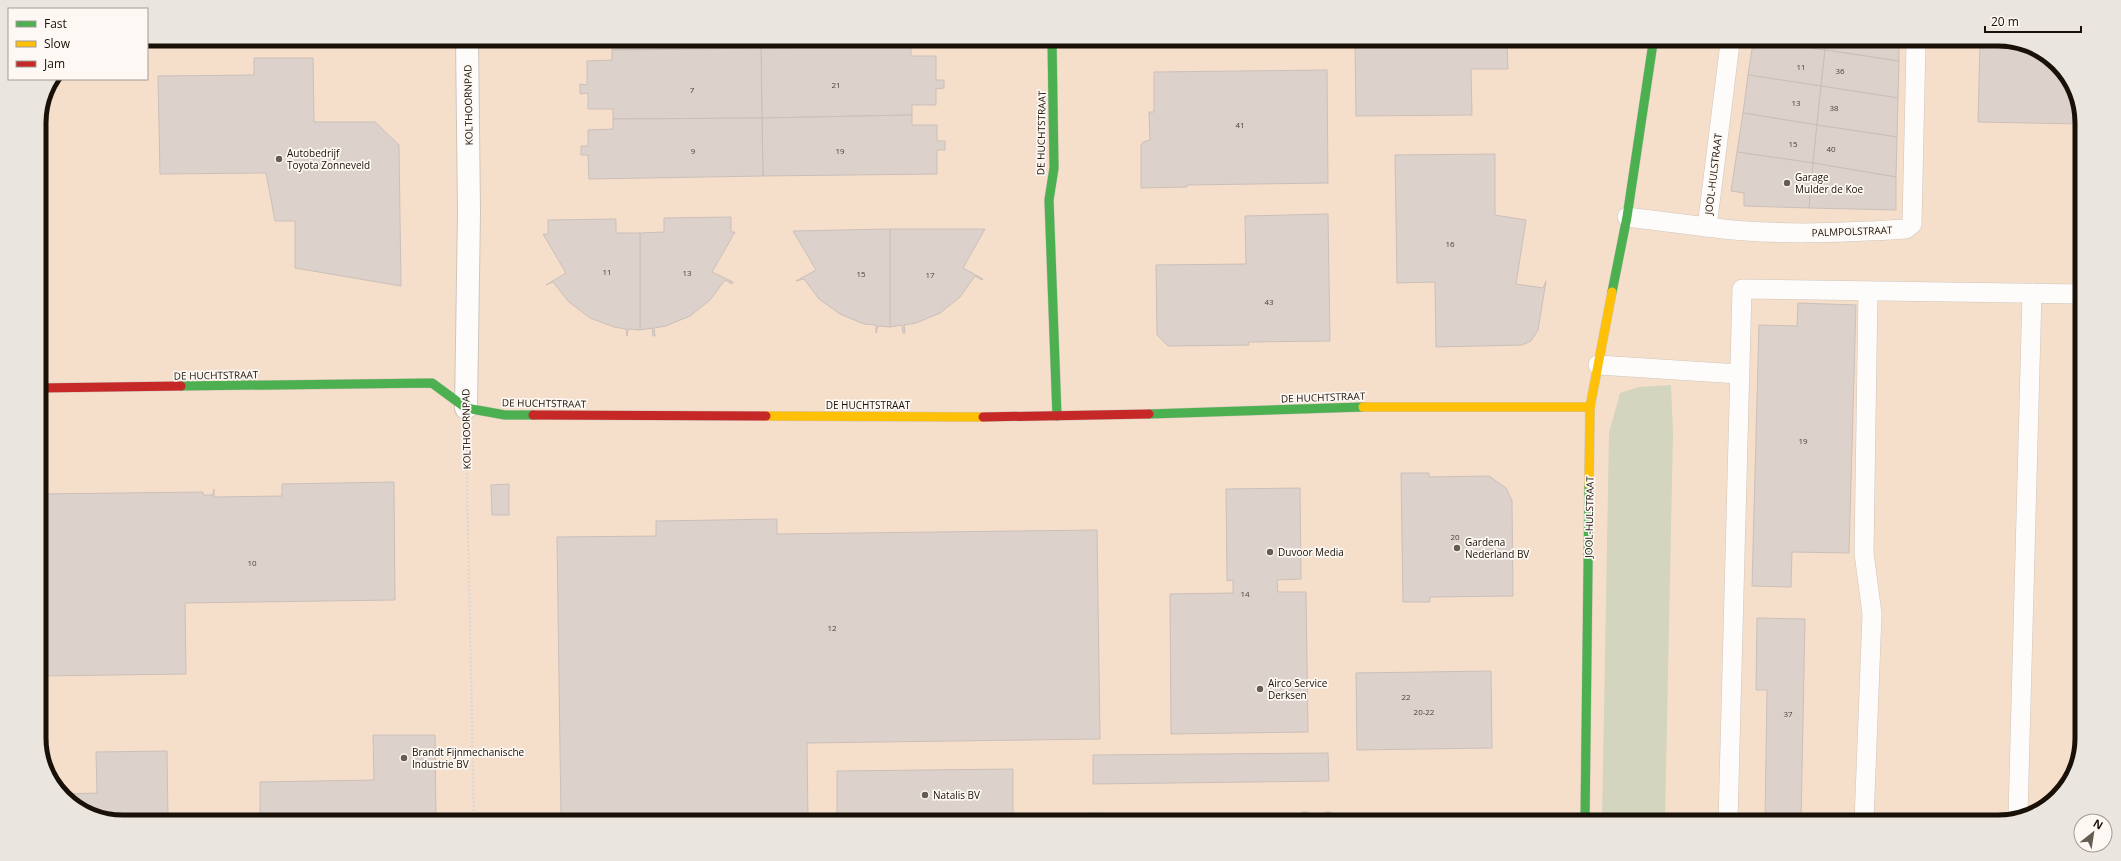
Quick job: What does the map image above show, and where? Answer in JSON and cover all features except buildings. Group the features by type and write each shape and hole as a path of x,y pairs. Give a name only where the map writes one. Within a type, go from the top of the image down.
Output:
{"street":[{"name":"KOLTHOORNPAD","path":"466,408 469,212 467,46"},
{"name":"DE HUCHTSTRAAT","path":"1052,46 1054,168 1049,200 1057,416"},
{"name":"JOOL-HULSTRAAT","path":"1585,815 1590,407 1627,217 1653,46"},
{"name":"DE HUCHTSTRAAT","path":"46,388 432,383 466,408 505,415 1057,416 1376,406 1590,407"}],"lane":[{"name":"JOOL-HULSTRAAT","path":"1627,217 1706,227 1730,46"},
{"name":"PALMPOLSTRAAT","path":"1706,227 1735,230 1835,233 1906,229 1912,224 1916,46"},
{"path":"1728,815 1742,289 2075,294"},
{"path":"1864,815 1872,614 1864,553 1868,291"},
{"path":"2018,812 2032,293"},
{"path":"1598,366 1739,374"}],"path":[{"name":"KOLTHOORNPAD","path":"466,408 474,815"}],"shaded area":[{"path":"148,46 1998,46 2023,50 2037,56 2059,76 2069,93 2075,118 2075,738 2071,763 2065,777 2059,785 2037,805 2023,811 1998,815 123,815 98,811 80,802 62,785 56,777 50,763 46,743 47,108 52,93 59,80 148,80"}],"green space":[{"path":"1671,385 1673,433 1665,815 1602,815 1609,433 1620,393 1639,387"}],"traffic: fast":[{"path":"1052,46 1054,168 1049,200 1057,416"},
{"path":"1612,292 1627,217 1653,46"},
{"path":"181,386 432,383 466,408 505,415 533,415"},
{"path":"1149,414 1363,407"},
{"path":"1585,815 1589,484"}],"traffic: slow":[{"path":"1589,484 1590,407 1612,292"},
{"path":"1363,407 1590,407"},
{"path":"766,416 983,417"}],"traffic: jam":[{"path":"46,388 181,386"},
{"path":"983,417 1149,414"},
{"path":"533,415 766,416"}],"place":[{"name":"Autobedrijf Toyota Zonneveld","path":"279,159"},
{"name":"Garage Mulder de Koe","path":"1787,183"},
{"name":"Gardena Nederland BV","path":"1457,548"},
{"name":"Duvoor Media","path":"1270,552"},
{"name":"Airco Service Derksen","path":"1260,689"},
{"name":"Brandt Fijnmechanische Industrie BV","path":"404,758"},
{"name":"Natalis BV","path":"925,795"}]}
